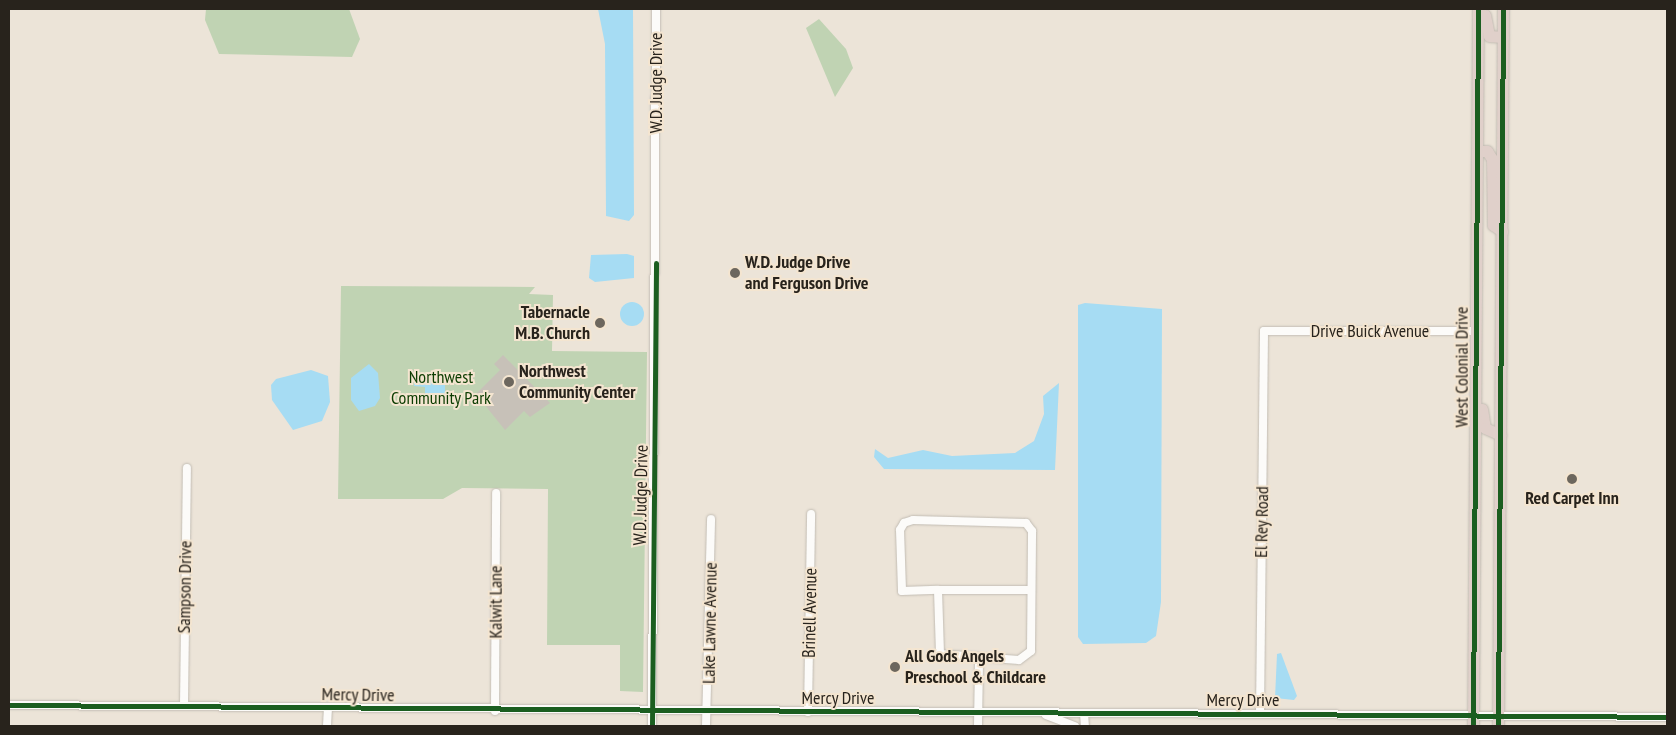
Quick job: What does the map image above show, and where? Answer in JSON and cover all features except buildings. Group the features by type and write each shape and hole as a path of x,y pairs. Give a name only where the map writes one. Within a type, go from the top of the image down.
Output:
{"highway":[{"name":"West Colonial Drive","path":"1473,721 1478,9"},
{"path":"1484,9 1490,36 1503,37"},
{"path":"1498,721 1503,9"},
{"path":"1478,151 1487,151 1492,159 1494,226 1502,231"},
{"path":"1476,352 1482,362 1485,428 1500,435"}],"street":[{"name":"W.D. Judge Drive","path":"652,726 656,9"},
{"name":"Drive Buick Avenue","path":"1264,331 1476,331"},
{"name":"El Rey Road","path":"1260,714 1264,331"},
{"name":"Sampson Drive","path":"184,706 187,468"},
{"name":"Kalwit Lane","path":"495,711 496,493"},
{"name":"Brinell Avenue","path":"808,712 811,514"},
{"name":"Lake Lawne Avenue","path":"706,726 711,519"},
{"path":"938,590 940,654 979,659 1026,656 1031,651 1032,531 1026,523 913,520 904,523 900,530 902,591 938,590 1031,590"},
{"path":"978,726 979,659"},
{"name":"Mercy Drive","path":"9,705 707,713 1260,714 1473,721 1667,717"},
{"path":"327,726 328,708"},
{"path":"1042,713 1075,726"},
{"path":"1084,713 1085,726"}],"green space":[{"path":"206,9 349,9 360,39 352,57 219,54 205,20"},
{"path":"819,19 846,49 853,68 835,97 806,28"},
{"name":"Northwest Community Park","path":"341,286 535,287 529,294 553,295 552,351 647,352 643,692 620,691 620,645 547,645 548,489 462,488 443,499 338,499"}],"water":[{"path":"598,9 633,9 634,215 629,221 606,216 605,44"},
{"path":"627,254 634,256 634,278 595,282 589,278 591,255"},
{"path":"632,302 641,305 644,314 641,323 632,326 623,323 620,314 623,305"},
{"path":"1085,303 1162,309 1161,602 1156,636 1146,643 1083,644 1078,637 1078,305"},
{"path":"369,364 378,373 380,398 375,406 359,411 351,400 351,378"},
{"path":"311,370 328,376 330,402 322,421 293,430 272,400 271,385 276,379"},
{"path":"414,373 445,373 445,398 425,397 425,387 414,386"},
{"path":"1059,383 1055,470 884,469 874,457 875,449 888,458 923,450 952,456 1015,453 1034,441 1044,414 1043,396"},
{"path":"1281,653 1297,696 1294,700 1275,698 1277,654"}],"cycle path":[{"path":"1473,726 1478,9"},
{"path":"1498,726 1503,9"},
{"path":"652,726 656,263"},
{"path":"9,705 1667,717"}],"place":[{"name":"W.D. Judge Drive and Ferguson Drive","path":"735,273"},
{"name":"Tabernacle M.B. Church","path":"600,323"},
{"name":"Northwest Community Center","path":"509,382"},
{"name":"Red Carpet Inn","path":"1572,479"},
{"name":"All Gods Angels Preschool & Childcare","path":"895,667"}]}
